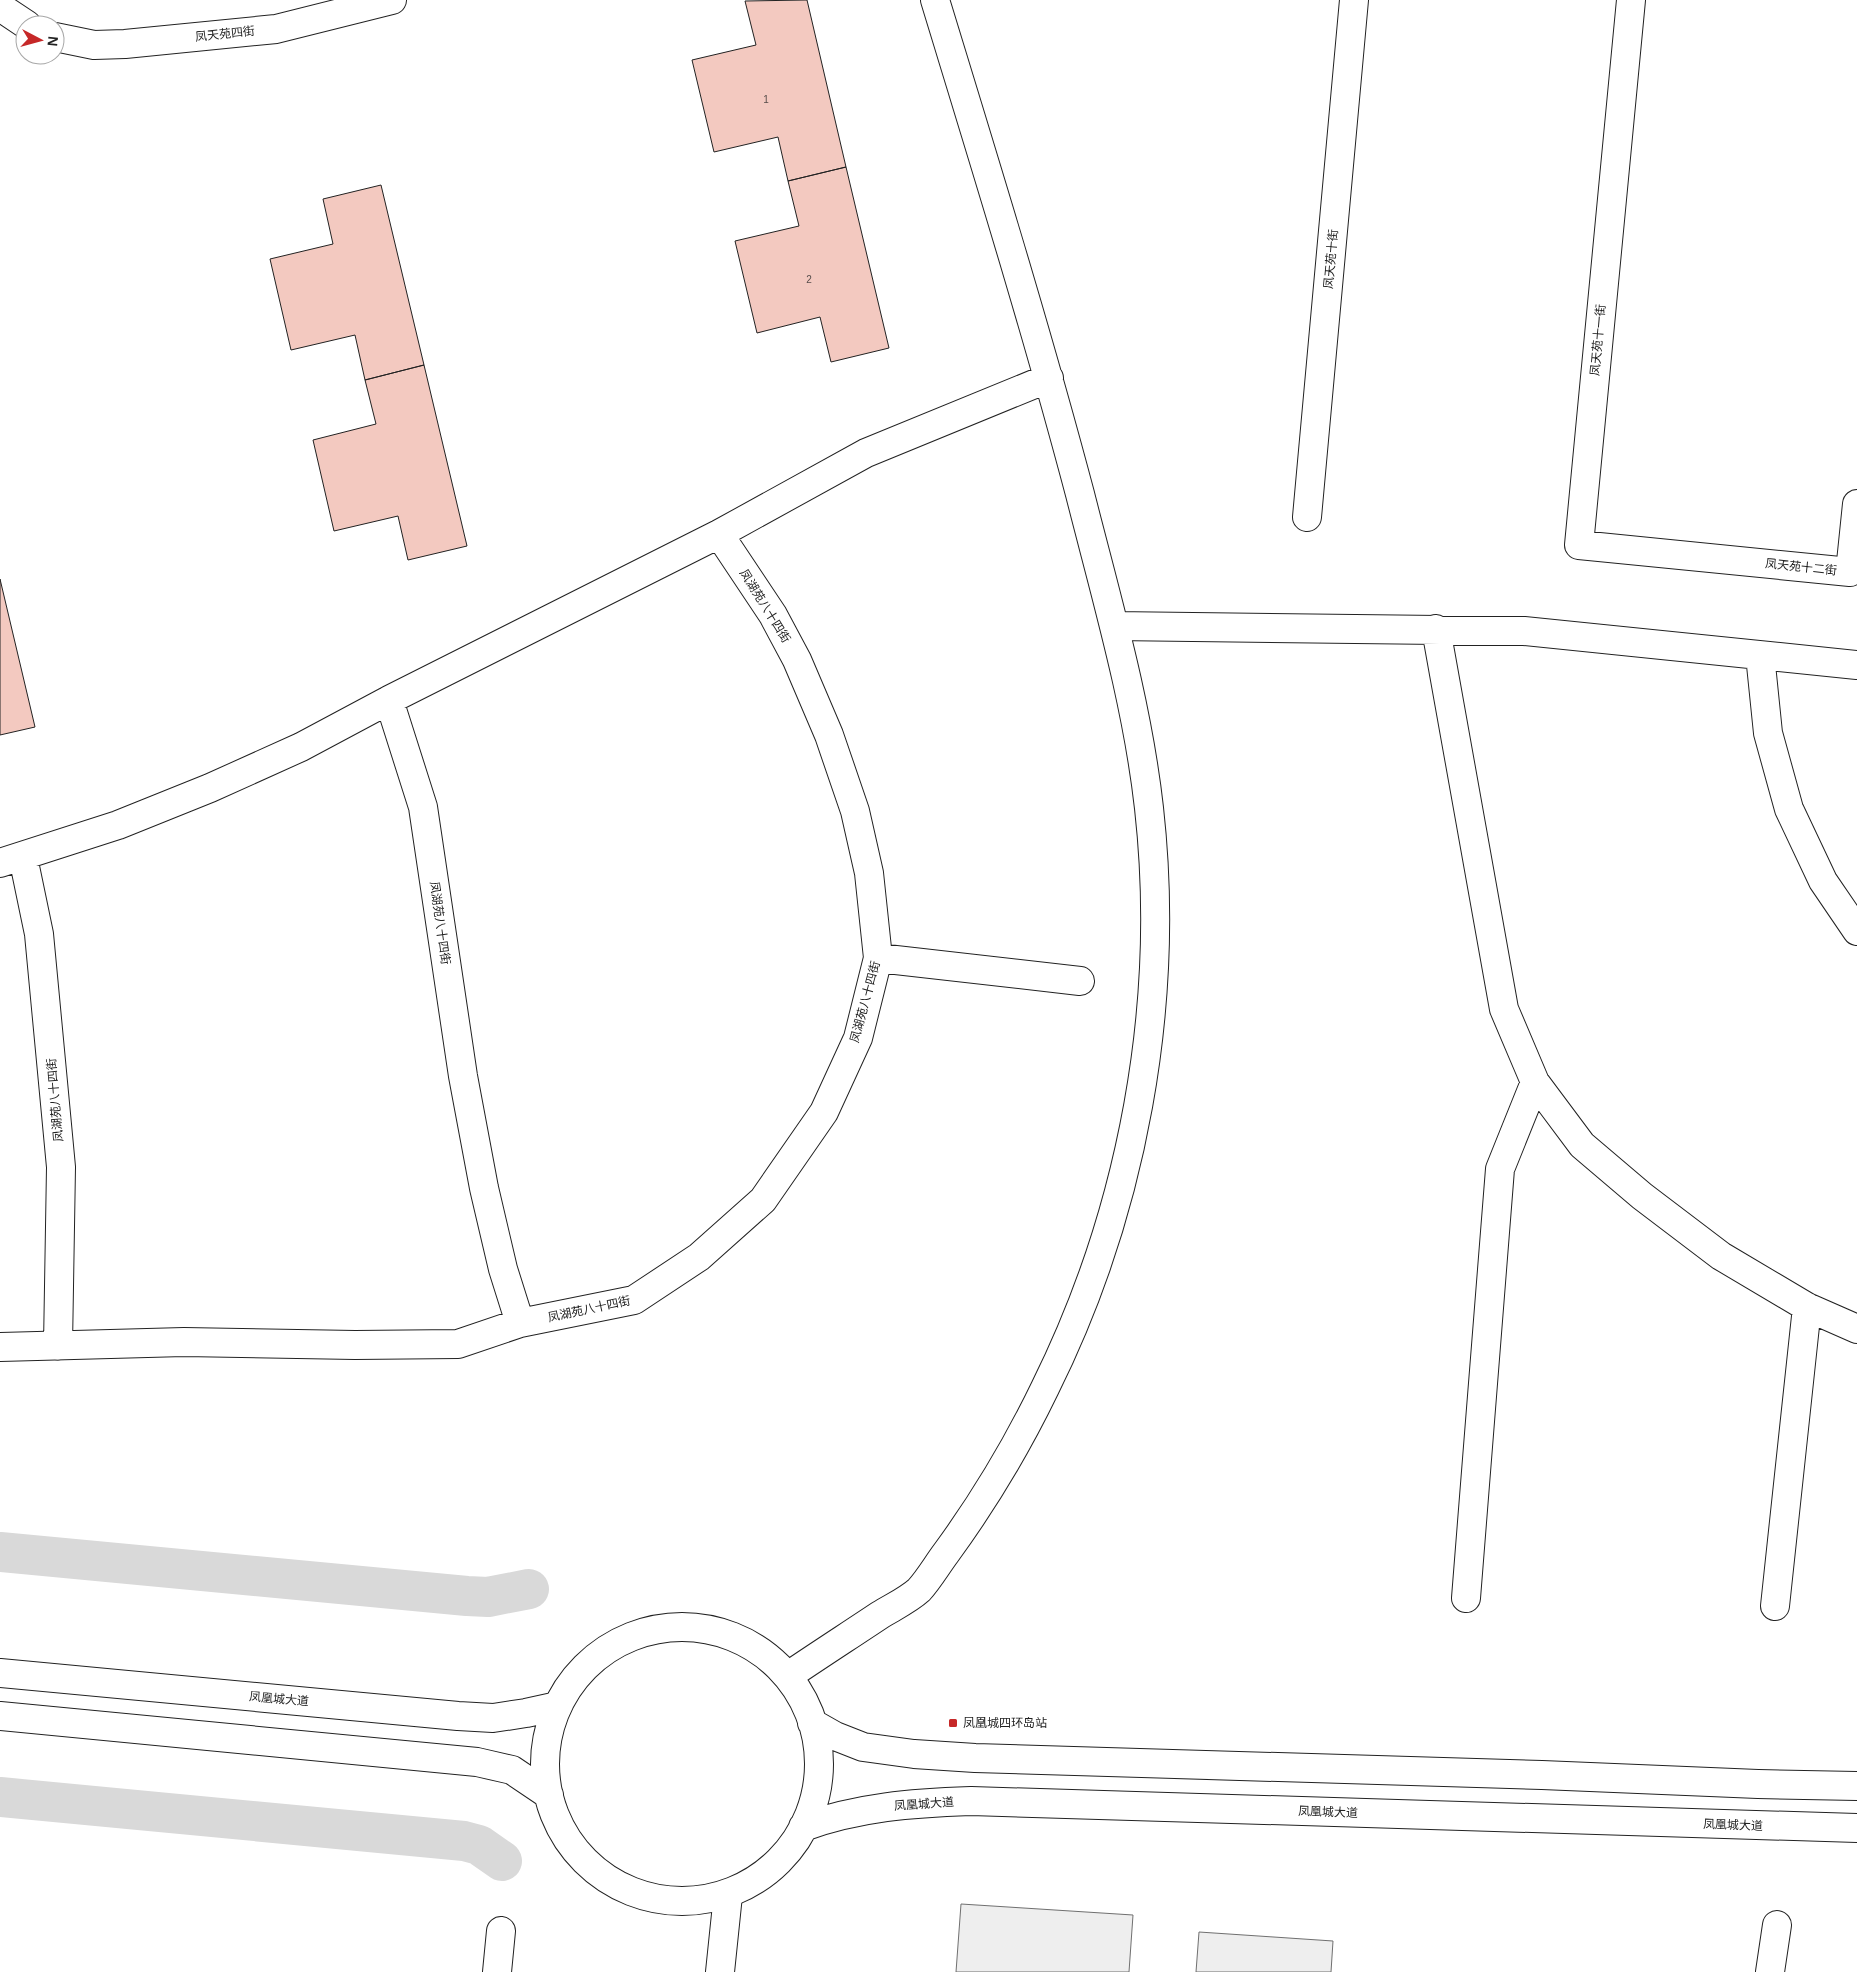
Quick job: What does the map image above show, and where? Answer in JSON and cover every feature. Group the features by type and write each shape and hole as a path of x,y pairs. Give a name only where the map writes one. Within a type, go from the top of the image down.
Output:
{"main road":[{"name":"凤天苑四街","path":"65,39 94,45 124,44 276,29 392,0"},
{"path":"788,1676 918,1591 973,1516 1021,1437 1062,1354 1096,1267 1122,1178 1142,1087 1152,995 1155,901 1149,809 1135,716 1114,626 1050,378 935,0"},
{"name":"凤天苑十街","path":"1307,517 1354,0"},
{"name":"凤天苑十一街","path":"1631,0 1579,545 1714,558"},
{"path":"0,7 15,17"},
{"path":"12,860 118,825 210,788 301,747 389,700 719,534 866,453 1050,378"},
{"name":"凤天苑十二街","path":"1714,558 1850,572 1857,504"},
{"name":"凤湖苑八十四街","path":"0,1347 204,1342 355,1345 458,1344 520,1324 634,1300 699,1257 763,1200 824,1112 858,1038 878,958 869,873 855,811 830,736 797,660 773,615 719,534"},
{"path":"1114,626 1524,631 1857,665"},
{"path":"1436,629 1504,1009 1535,1082 1582,1146 1635,1190 1721,1256 1807,1307 1857,1329"},
{"path":"1760,654 1768,733 1789,809 1823,881 1857,931"},
{"name":"凤湖苑八十四街","path":"389,700 423,807 463,1076 503,1269 520,1324"},
{"name":"凤湖苑八十四街","path":"12,860 39,934 61,1167 58,1346"},
{"path":"878,958 1080,981"},
{"path":"1466,1598 1500,1169 1535,1082"},
{"path":"1775,1606 1807,1307"},
{"path":"664,1625 710,1627 753,1645 788,1676 803,1698 820,1748 820,1776 815,1802 803,1827 784,1856 758,1879 728,1895 682,1903 637,1896 596,1874 566,1839 549,1796 545,1766 548,1735 558,1706 583,1667 620,1639 664,1625"},
{"name":"凤凰城大道","path":"0,1672 458,1716 493,1718 526,1714 558,1706"},
{"path":"0,1716 477,1762 512,1770 549,1796"},
{"path":"812,1723 835,1736 864,1747 914,1754 975,1758 1857,1786"},
{"name":"凤凰城大道","path":"803,1827 834,1816 876,1808 923,1803 971,1802 1857,1828"},
{"path":"720,1972 728,1895"},
{"path":"1770,1972 1777,1925"},
{"path":"497,1972 501,1931"}],"shaded area":[{"path":"961,1904 1133,1915 1129,1972 956,1972"},
{"path":"1199,1932 1333,1941 1331,1972 1196,1972"}],"building":[{"path":"807,0 846,167 788,181 778,137 714,152 692,60 756,45 745,1"},
{"path":"846,167 889,348 831,362 820,317 757,333 735,241 799,226 788,181"},
{"path":"381,185 424,365 365,380 355,335 291,350 270,259 333,244 323,199"},
{"path":"424,365 467,546 408,560 398,516 334,531 313,440 376,424 365,380"},
{"path":"0,579 35,727 0,735"}],"waterway":[{"path":"0,1552 467,1596 488,1597 529,1589"},
{"path":"0,1797 464,1841 479,1845 502,1861"}],"place":[{"name":"凤凰城四环岛站","path":"953,1723"}]}
